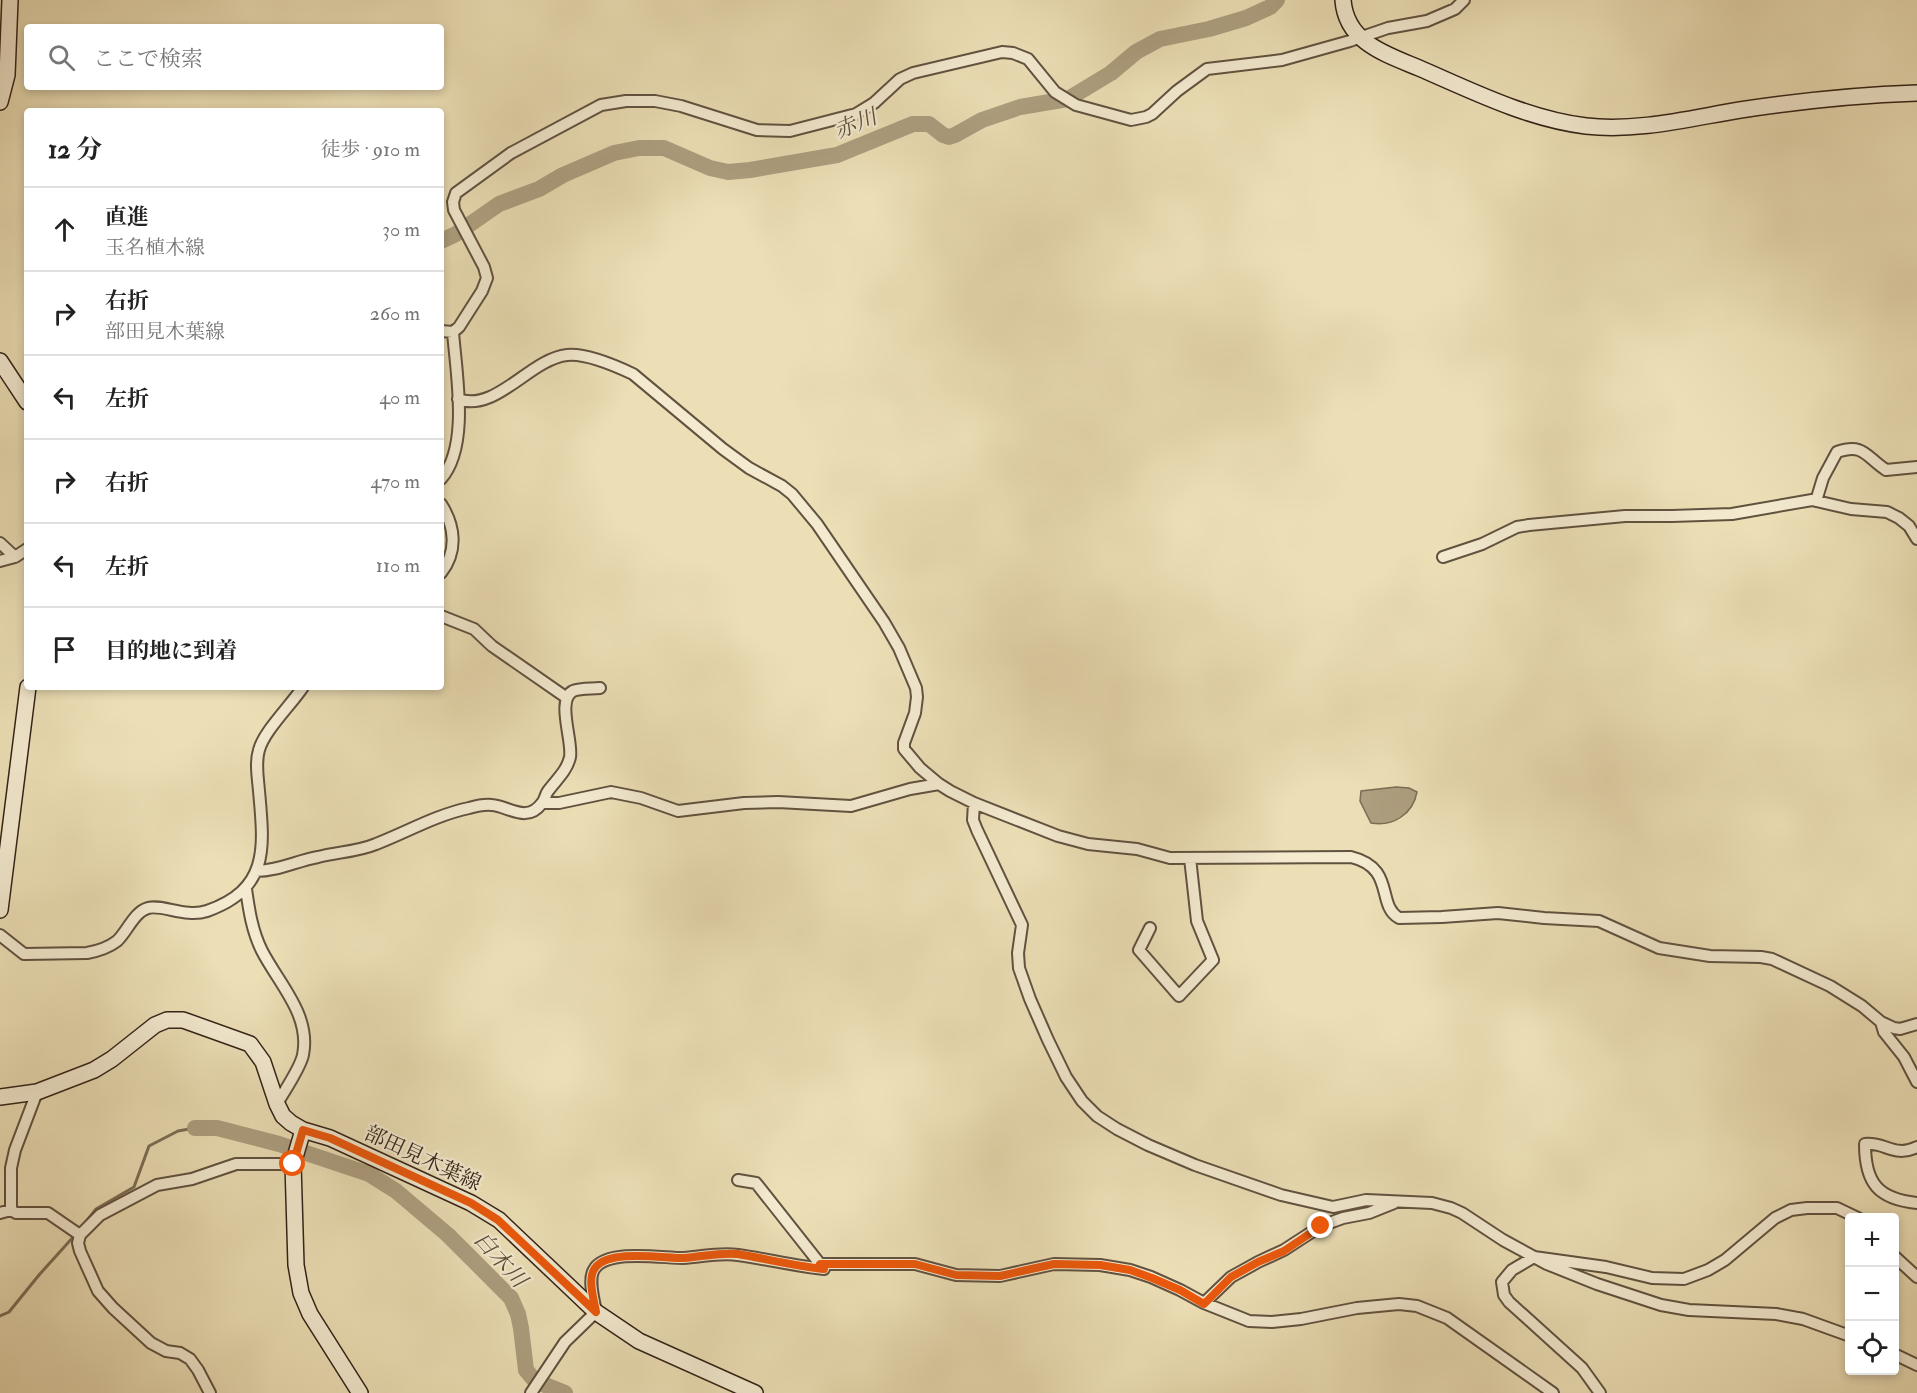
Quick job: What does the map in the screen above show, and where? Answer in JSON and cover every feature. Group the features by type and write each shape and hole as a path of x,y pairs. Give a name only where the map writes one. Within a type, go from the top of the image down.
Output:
{"main road":[{"path":"0,102 7,75 10,0"},
{"path":"1343,0 1348,24 1377,50 1501,102 1540,116 1584,126 1628,126 1671,122 1815,99 1917,93"},
{"path":"0,361 24,397"},
{"path":"0,910 28,690"},
{"path":"0,1097 37,1092 94,1070 112,1059 155,1025 167,1020 183,1020 250,1044 262,1062 277,1104 291,1123 298,1149 296,1265 301,1293 310,1314 360,1393"},
{"name":"部田見木葉線","path":"298,1149 330,1138 471,1203 498,1220 596,1312 639,1341 755,1393"}],"street":[{"path":"444,475 452,464 458,421 453,332 483,291 487,278 484,267 454,210 453,202 456,193 511,153 601,105 626,101 655,101 681,106 757,130 790,131 856,114 874,103 900,79 913,73 1002,52 1013,53 1028,59 1055,92 1076,105 1131,120 1152,114 1177,91 1207,69 1282,60 1388,28 1427,21 1455,9 1464,0"},
{"path":"444,331 453,332"},
{"path":"458,399 468,403 478,402 549,361 570,355 584,357 633,374 723,449 749,468 782,486 817,524 892,635 908,668 917,697 915,713 905,736 904,749 920,768 939,784 974,803 1058,836 1088,844 1137,849 1170,858 1351,857 1367,862 1377,873 1390,910 1399,918 1498,913 1599,921 1659,948 1710,956 1772,959 1843,994 1881,1022 1894,1028 1900,1029 1917,1024"},
{"path":"1816,501 1823,478 1837,452 1847,449 1862,450 1886,470 1917,467"},
{"path":"1443,557 1482,544 1517,527 1529,525 1625,516 1732,514 1755,508 1816,501 1851,509 1887,512 1909,526 1917,539"},
{"path":"444,508 451,519 453,533 452,547 444,566"},
{"path":"0,543 15,557"},
{"path":"0,561 15,557 24,551"},
{"path":"444,617 474,629 492,646 567,698"},
{"path":"256,871 282,868 317,857 374,845 467,808 493,805 515,813 529,812 542,803 546,793 564,771 570,754 566,722 567,698 576,690 600,688"},
{"path":"0,935 24,954 87,953 108,947 140,913 148,908 194,913 207,910 246,889 256,871 262,850 258,752 262,741 301,690"},
{"path":"542,803 559,803 611,792 641,798 678,811 744,803 778,802 851,806 910,789 939,784"},
{"path":"974,803 973,820 1022,926 1018,960 1029,999 1066,1077 1082,1101 1097,1116 1116,1129 1195,1166 1281,1195 1334,1207 1366,1200 1432,1203 1451,1208 1534,1257 1589,1281 1661,1305 1689,1310 1776,1314 1803,1319 1845,1333"},
{"path":"1150,928 1139,950 1179,996 1213,960 1197,921 1190,858"},
{"path":"246,889 252,927 283,988 294,1003 304,1034 303,1057 277,1104"},
{"path":"1881,1022 1884,1032 1904,1056 1917,1082"},
{"path":"11,1210 15,1150 37,1092"},
{"path":"1917,1147 1907,1152 1894,1152 1876,1143 1864,1144 1865,1166 1871,1179 1886,1197 1917,1203"},
{"path":"76,1232 100,1215 157,1185 192,1179 236,1164 298,1149"},
{"path":"531,1393 565,1342 596,1312 591,1284 593,1270 601,1261 636,1256 686,1258 713,1253 737,1254 792,1266 824,1269 756,1183 738,1180"},
{"path":"1204,1304 1231,1277 1284,1251 1321,1226 1343,1218 1370,1213 1397,1201"},
{"path":"1600,1393 1582,1368 1509,1302 1504,1295 1502,1282 1512,1270 1534,1257 1606,1267 1652,1278 1684,1278 1708,1270 1725,1260 1776,1218 1791,1210 1837,1208 1848,1213"},
{"path":"0,1213 11,1210 16,1213 48,1213 76,1232 80,1251 98,1291 151,1343 190,1359 210,1393"},
{"path":"1899,1260 1917,1276"},
{"path":"820,1264 915,1264 956,1275 1000,1276 1054,1264 1100,1265 1130,1270 1152,1278 1204,1304 1249,1321 1272,1322 1301,1319 1357,1308 1399,1304 1417,1306 1447,1318 1553,1393"},
{"path":"1899,1356 1917,1365"}],"shaded area":[{"path":"1396,787 1409,788 1417,792 1411,807 1394,821 1371,823 1360,801 1361,791"}],"waterway":[{"name":"赤川","path":"444,240 456,234 499,204 539,189 563,175 614,153 639,148 664,148 710,168 728,172 837,155 913,124 929,124 949,137 982,120 1020,107 1068,99 1111,73 1136,52 1160,39 1209,29 1246,18 1270,7 1277,0"},
{"path":"85,1223 96,1209 134,1187 149,1146 178,1131 195,1128"},
{"name":"白木川","path":"195,1128 217,1128 279,1144 369,1174 396,1191 448,1235 511,1298 521,1328 526,1370 535,1381 565,1393"},
{"path":"0,1316 9,1312 75,1235"}],"route":[{"path":"293,1164 303,1130 330,1138 471,1203 498,1220 596,1312 591,1284 593,1270 601,1261 636,1256 686,1258 713,1253 737,1254 792,1266 824,1269 820,1264 915,1264 956,1275 1000,1276 1054,1264 1100,1265 1130,1270 1152,1278 1204,1304 1231,1277 1284,1251 1321,1226"}]}
